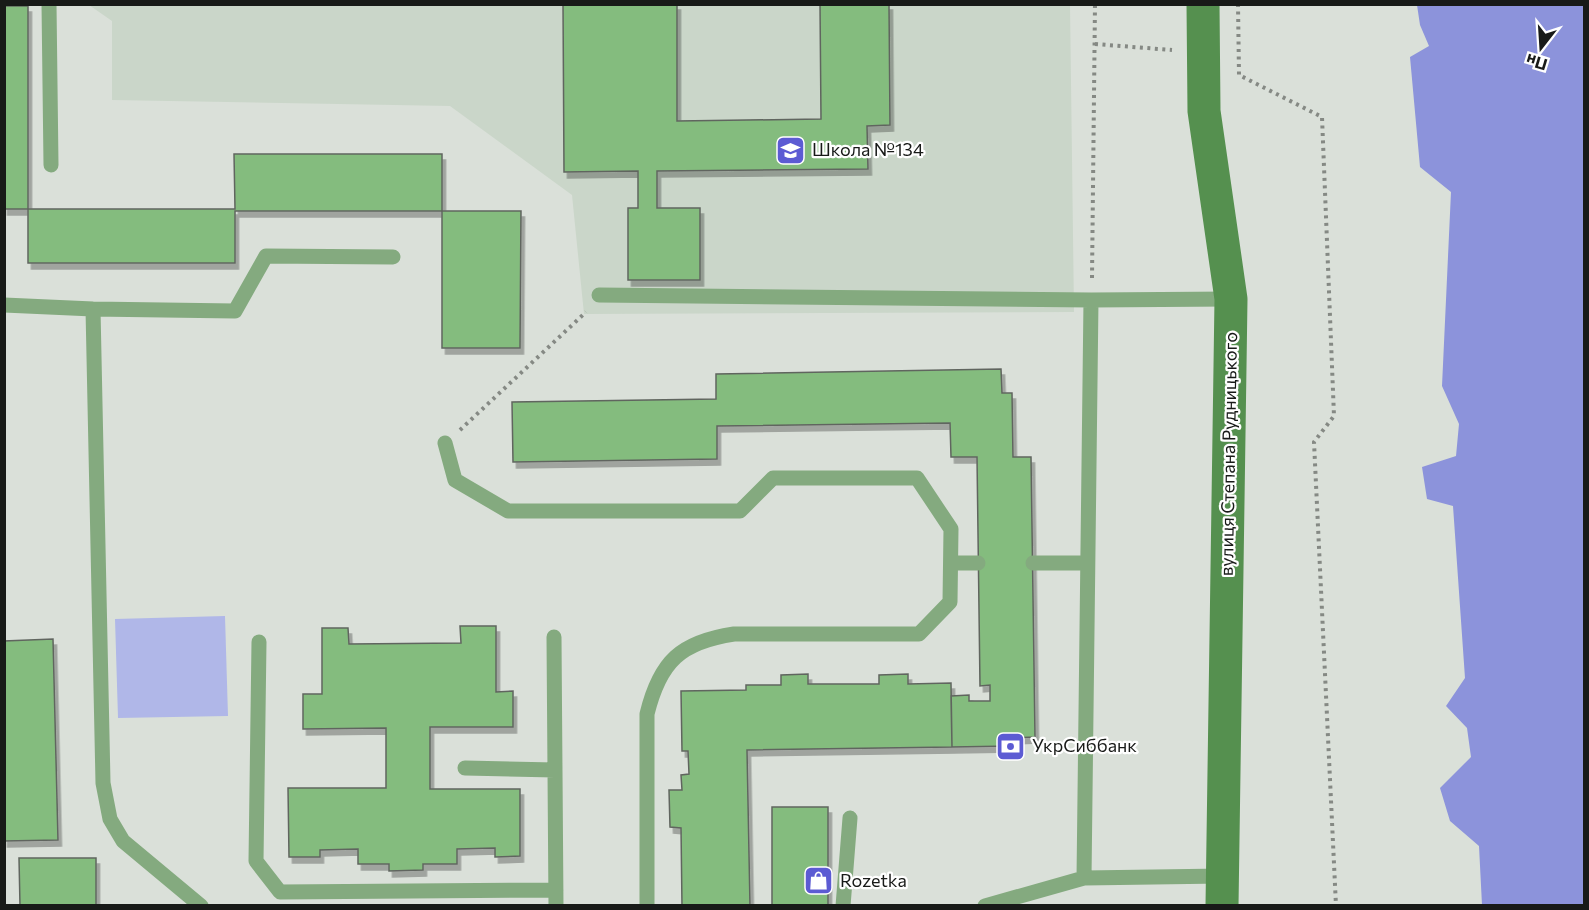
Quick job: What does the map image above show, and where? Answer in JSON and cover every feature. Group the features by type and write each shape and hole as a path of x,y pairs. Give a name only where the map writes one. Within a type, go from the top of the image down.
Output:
{"street":[{"name":"вулиця Степана Рудницького","path":"1203,4 1204,111 1231,299 1222,891"}],"lane":[{"path":"50,4 51,165"},
{"path":"4,305 235,311 266,256 393,256"},
{"path":"599,295 1092,300 1231,299"},
{"path":"1084,878 1092,300"},
{"path":"93,309 103,783 110,819 123,841 201,906"},
{"path":"445,443 455,480 508,511 740,511 773,478 917,478 951,529 950,602 919,634 734,633 709,638 693,645 666,666 653,688 647,714 646,906"},
{"path":"951,563 978,563"},
{"path":"1033,563 1087,563"},
{"path":"259,642 256,861 280,892 556,898 554,637"},
{"path":"465,768 555,770"},
{"path":"843,906 850,818"},
{"path":"985,906 1084,878 1222,891"}],"path":[{"path":"1092,300 1095,4"},
{"path":"1238,4 1239,75 1322,117 1334,416 1314,442 1336,906"},
{"path":"1095,44 1239,56"},
{"path":"445,443 584,314 599,295"}],"shaded area":[{"name":"Школа №134","path":"89,5 1070,5 1074,312 584,314 572,195 450,106 112,100 112,21"},
{"path":"1417,5 1584,5 1584,905 1482,905 1479,846 1450,821 1440,788 1471,757 1467,728 1446,706 1465,678 1453,506 1427,499 1422,467 1456,456 1459,424 1442,386 1451,192 1420,167 1410,57 1429,46 1420,25"},
{"path":"225,616 228,716 118,718 115,619"}],"building":[{"path":"563,4 677,4 677,121 821,119 820,4 889,4 890,125 867,126 868,169 657,171 657,208 700,208 700,280 628,280 628,208 638,208 638,171 564,172"},
{"path":"4,6 28,6 28,209 4,209"},
{"path":"234,154 442,154 442,211 235,211 235,263 28,263 28,209 235,209"},
{"path":"442,211 521,211 520,348 442,348"},
{"path":"1001,369 1002,393 1012,393 1013,457 1031,457 1035,737 1010,738 1011,746 952,747 951,696 969,695 969,701 990,701 990,685 980,686 977,457 951,457 950,423 717,426 717,459 513,462 512,402 716,399 716,374"},
{"path":"460,626 496,626 496,692 513,691 513,727 430,727 430,789 520,789 520,856 495,857 495,848 457,849 457,864 423,864 423,870 389,871 389,864 358,864 358,849 320,850 320,857 289,857 288,788 386,788 386,728 303,729 303,694 322,694 322,628 348,628 349,644 461,643"},
{"path":"53,639 58,840 4,841 4,641"},
{"path":"808,674 808,684 879,684 879,675 908,674 908,684 951,683 952,747 747,750 750,906 682,906 681,828 670,827 669,790 682,790 681,775 689,774 688,751 682,751 681,691 746,690 746,685 781,685 781,675"},
{"path":"772,807 828,807 828,906 772,906"},
{"path":"19,858 96,858 96,906 20,906"}],"place":[{"name":"Школа №134","path":"791,150"},
{"name":"УкрСиббанк","path":"1011,746"},
{"name":"Rozetka","path":"819,881"}]}
